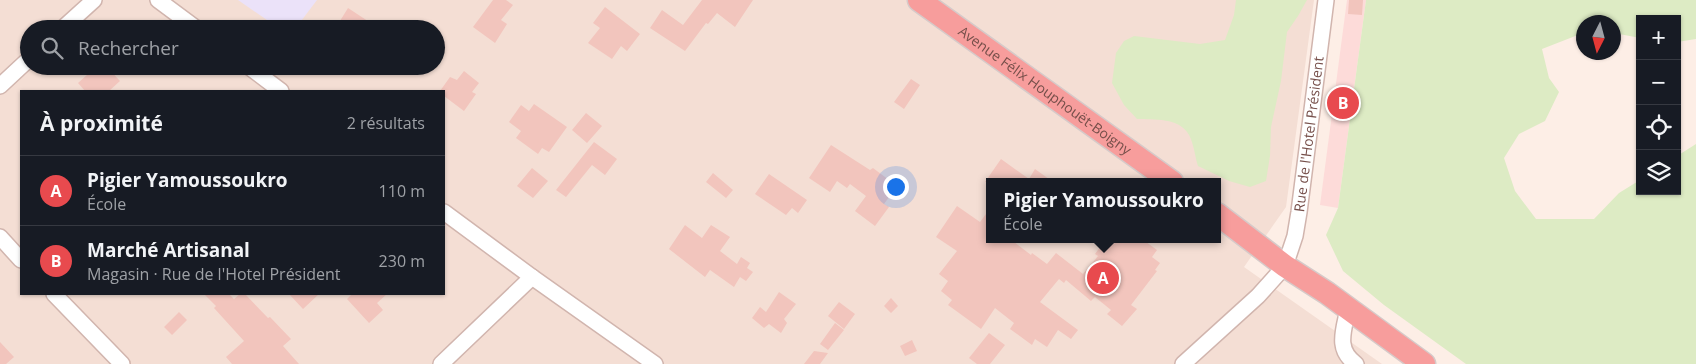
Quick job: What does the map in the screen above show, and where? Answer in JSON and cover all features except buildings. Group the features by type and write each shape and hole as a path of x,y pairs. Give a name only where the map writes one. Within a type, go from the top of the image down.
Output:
{"highway":[{"name":"Avenue Félix Houphouët-Boigny","path":"919,0 1166,178"},
{"path":"1221,217 1285,266 1424,364"}],"street":[{"path":"72,20 94,0"},
{"path":"158,0 185,20"},
{"name":"Rue de l'Hotel Président","path":"1285,266 1295,236 1299,212 1326,0"},
{"path":"0,86 20,67"},
{"path":"260,75 280,90"},
{"path":"445,213 655,364"},
{"path":"0,238 20,259"},
{"path":"1183,364 1258,296 1285,266"},
{"path":"441,364 532,277"},
{"path":"55,295 122,364"},
{"path":"1348,309 1342,345 1348,359 1356,364"}],"shaded area":[{"path":"0,0 1314,0 1286,207 1244,267 1382,364 0,364"},
{"path":"238,0 317,0 302,20 267,20"},
{"path":"1347,0 1366,0 1338,208 1320,205"}],"green space":[{"path":"1236,0 1307,0 1287,32 1281,81 1271,127 1270,156 1266,181 1250,187 1229,181 1198,166 1192,142 1185,129 1173,122 1137,119 1124,105 1112,83 1116,53 1124,41 1134,36 1200,44 1225,40 1234,15"},
{"path":"1366,0 1696,0 1696,39 1681,41 1681,15 1636,15 1636,37 1621,34 1621,15 1576,15 1576,36 1542,49 1549,78 1559,92 1545,121 1519,134 1504,158 1515,191 1536,219 1594,219 1619,193 1636,182 1636,195 1681,195 1681,153 1696,144 1696,364 1466,364 1384,305 1343,271 1326,235 1338,208"}],"place":[{"name":"Marché Artisanal","path":"1343,103"},
{"name":"Pigier Yamoussoukro","path":"1103,278"}]}
